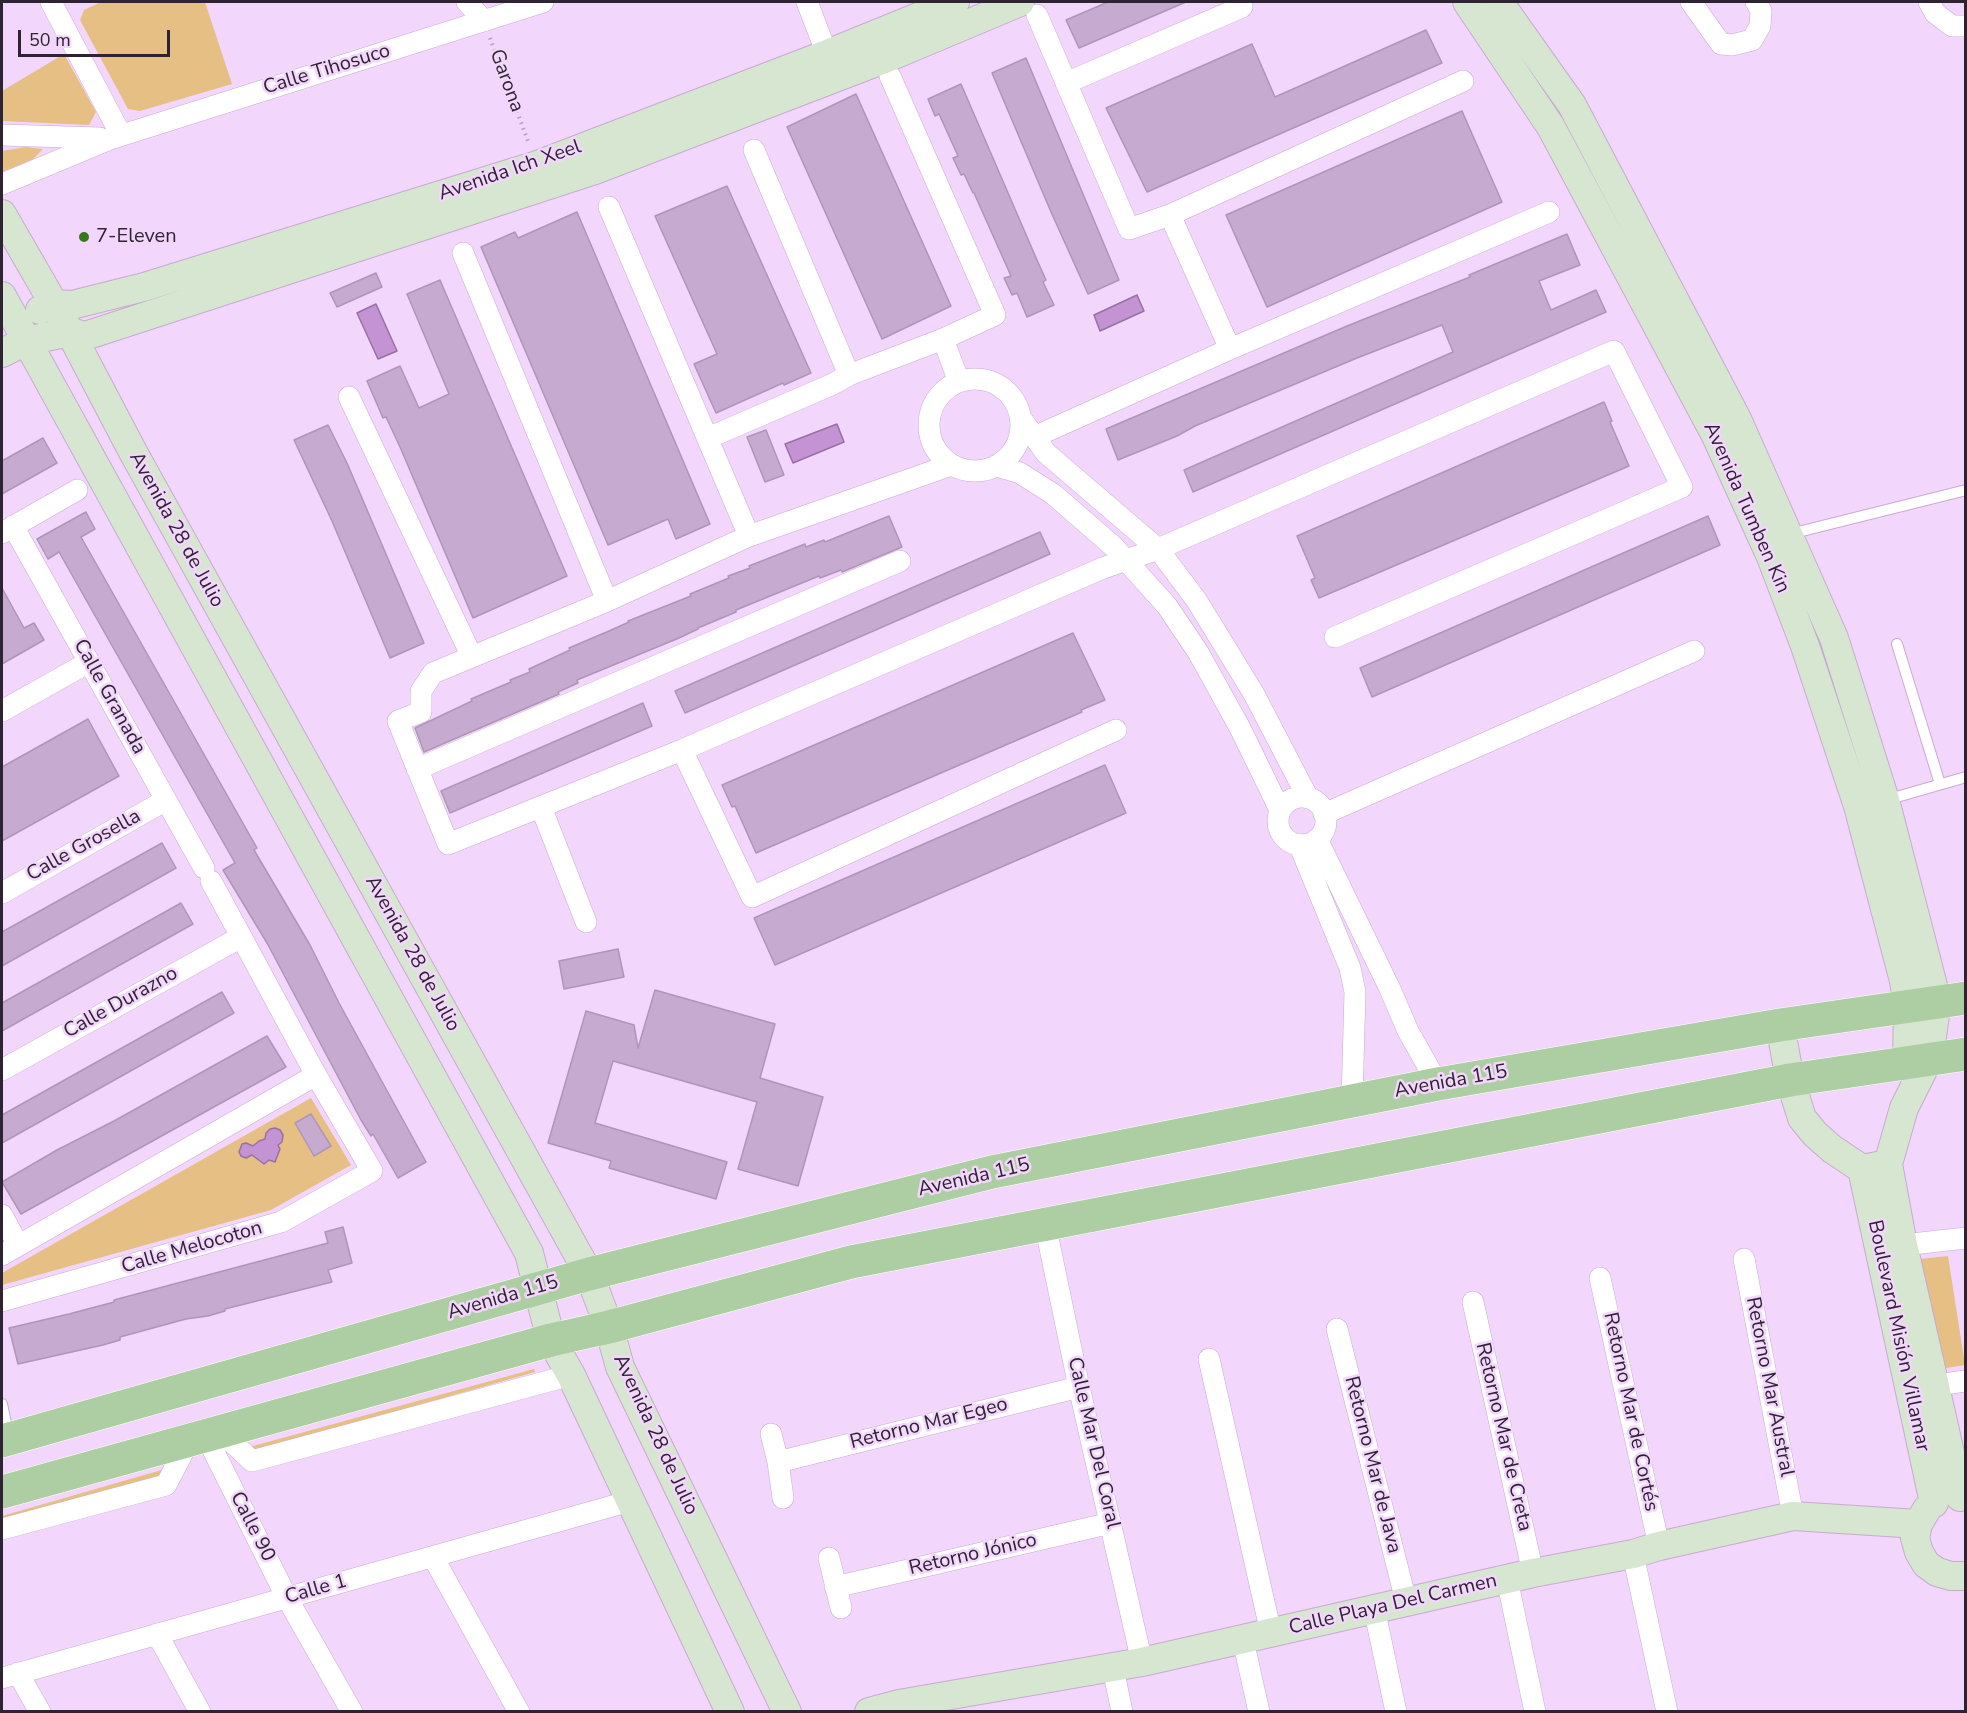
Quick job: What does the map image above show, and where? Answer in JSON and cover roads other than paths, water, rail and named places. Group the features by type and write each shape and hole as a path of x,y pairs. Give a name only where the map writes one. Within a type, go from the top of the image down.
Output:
{"main road":[{"name":"Avenida 115","path":"5,1437 589,1274 992,1172 1438,1084 1779,1025 1937,1002"},
{"path":"2,1492 551,1340 609,1327 851,1262 1790,1080 1965,1054"}],"street":[{"path":"467,2 484,21"},
{"name":"Calle Tihosuco","path":"2,184 115,137 543,2"},
{"path":"807,2 827,54"},
{"name":"Avenida Ich Xeel","path":"11,334 54,304 72,305 144,287 537,165 827,54 955,2"},
{"name":"Avenida Tumben Kin","path":"1467,2 1551,127 1716,436 1771,557 1805,646 1858,806 1904,981 1937,1002"},
{"name":"Avenida Tumben Kin","path":"1499,2 1572,105 1737,419 1790,534 1834,638 1885,800 1937,1002 1918,1060"},
{"path":"1691,2 1721,44 1732,45 1752,40 1760,26 1761,11 1756,2"},
{"path":"1929,2 1935,14 1959,26"},
{"path":"59,4 115,137"},
{"path":"1066,83 1242,7"},
{"path":"11,334 78,334 595,170 871,64 1028,8 1066,83 1129,229 1170,215 1463,81"},
{"path":"708,438 849,375 944,339 995,315 890,76"},
{"name":"Calle Tihosuco","path":"2,135 115,137"},
{"path":"754,150 849,375"},
{"path":"609,207 749,536"},
{"path":"1034,437 1230,349 1549,212"},
{"name":"Avenida 28 de Julio","path":"2,214 54,304 78,334 138,462 589,1274 609,1327 620,1367 787,1712"},
{"path":"1170,215 1230,349"},
{"path":"463,253 607,601"},
{"name":"Avenida 28 de Julio","path":"2,296 11,334 498,1194 529,1253 551,1340 571,1375 730,1712"},
{"path":"944,339 959,382"},
{"path":"951,465 749,536 607,601 433,673 421,690 421,712 398,721 448,844 682,750 1103,568 1158,549 1614,351 1682,487 1335,637"},
{"path":"967,379 981,379 1007,392 1016,403 1020,417 1021,431 1017,445 1009,457 997,466 982,471 966,471 951,465 939,454 931,440 928,425 931,409 939,395 952,385 967,379"},
{"path":"349,397 472,657"},
{"path":"1020,417 1046,453 1158,549 1197,601 1254,694 1308,798"},
{"path":"997,466 1020,473 1053,494 1114,547 1167,606 1198,652 1240,728 1280,810 1278,825 1286,839 1293,843 1308,842 1325,828 1324,814 1315,801 1308,798 1292,799 1280,810"},
{"name":"Calle Granada","path":"77,490 7,530 89,662 241,937"},
{"path":"417,769 900,561"},
{"path":"1324,814 1694,651"},
{"path":"2,711 89,662"},
{"path":"682,750 752,897 1116,730"},
{"name":"Calle Grosella","path":"2,893 166,800"},
{"path":"541,807 586,922"},
{"path":"1308,842 1390,988 1408,1031 1438,1084"},
{"path":"1308,842 1350,968 1355,992 1352,1101"},
{"path":"2,1215 10,1250 316,1075 241,937"},
{"name":"Calle Durazno","path":"2,1070 241,937"},
{"path":"1779,1025 1790,1080 1802,1118 1832,1149 1875,1166 1904,1108 1918,1060"},
{"name":"Calle Melocoton","path":"2,1301 281,1222 372,1171 316,1075"},
{"name":"Boulevard Misión Villamar","path":"1875,1166 1903,1245 1936,1385 1944,1506"},
{"name":"Boulevard Misión Villamar","path":"1875,1166 1944,1506"},
{"name":"Calle Mar Del Coral","path":"1045,1224 1079,1387 1142,1662"},
{"path":"1903,1245 1965,1238"},
{"name":"Retorno Mar Austral","path":"1744,1259 1793,1516"},
{"name":"Retorno Mar de Cortés","path":"1600,1278 1646,1550 1666,1712"},
{"name":"Retorno Mar de Creta","path":"1473,1302 1520,1576 1535,1712"},
{"name":"Retorno Mar de Java","path":"1337,1329 1406,1601"},
{"path":"1209,1359 1271,1633"},
{"path":"2,1529 166,1485 206,1436 252,1461 571,1375"},
{"path":"1936,1385 1965,1381"},
{"name":"Retorno Mar Egeo","path":"778,1462 1079,1387"},
{"path":"771,1434 783,1498"},
{"name":"Calle 90","path":"206,1436 287,1598 352,1712"},
{"name":"Calle 1","path":"10,1676 630,1501"},
{"path":"1944,1506 1916,1538 1918,1552 1926,1564 1937,1572 1951,1576 1965,1576"},
{"name":"Calle Playa Del Carmen","path":"869,1712 1142,1662 1374,1608 1793,1516 1944,1506"},
{"name":"Retorno Jónico","path":"835,1587 1111,1523"},
{"path":"433,1557 519,1712"},
{"path":"829,1558 841,1608"},
{"path":"1374,1608 1396,1712"},
{"path":"157,1634 200,1712"},
{"path":"1243,1640 1259,1712"},
{"path":"1113,1668 1122,1712"},
{"path":"10,1676 40,1712"}],"lane":[{"path":"1790,534 1965,490"},
{"path":"1897,644 1940,784"},
{"path":"1885,800 1965,777"},
{"path":"2,1404 5,1437"}],"place":[{"name":"7-Eleven","path":"84,237"}]}
